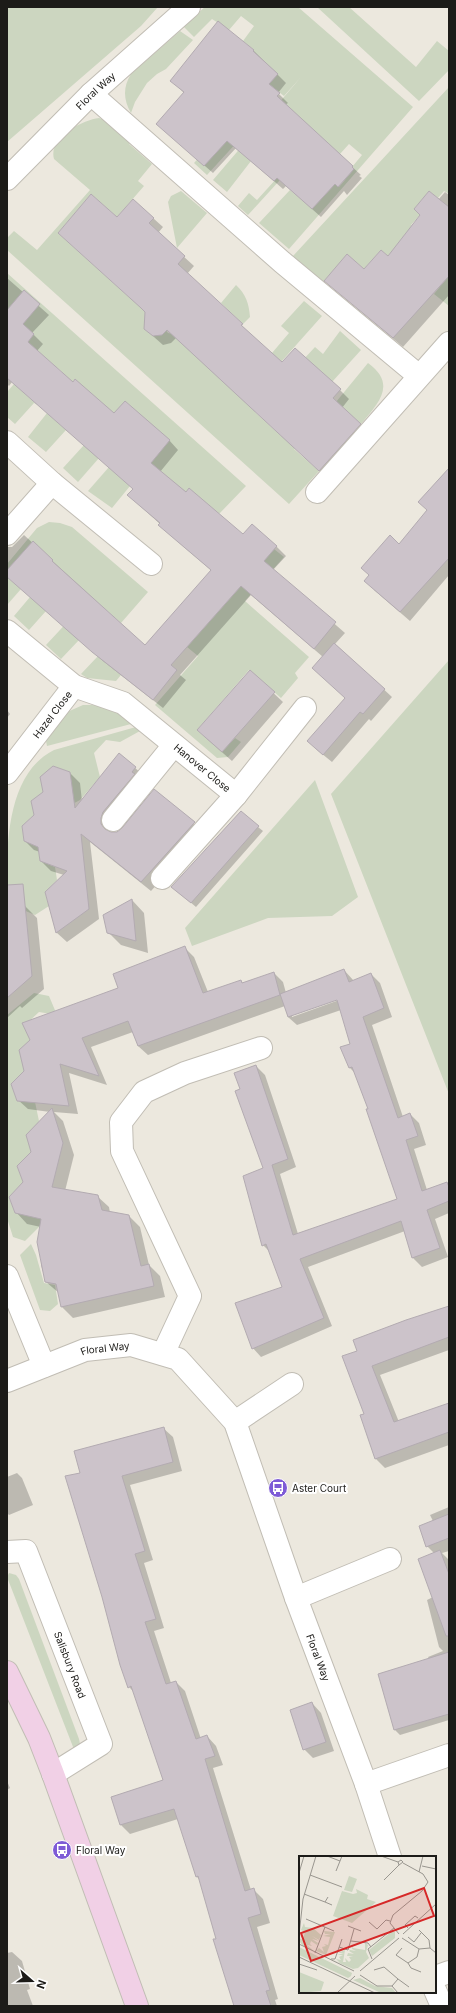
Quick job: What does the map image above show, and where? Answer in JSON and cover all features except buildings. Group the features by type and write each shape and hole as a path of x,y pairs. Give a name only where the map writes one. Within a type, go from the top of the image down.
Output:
{"street":[{"name":"Floral Way","path":"7,179 92,94 189,7"},
{"path":"92,94 282,262 419,376"},
{"path":"317,492 449,343"},
{"path":"7,442 52,483 151,564"},
{"path":"7,534 52,483"},
{"name":"Hazel Close","path":"7,631 74,686 7,773"},
{"name":"Hanover Close","path":"74,686 123,703 236,795 305,708"},
{"path":"113,820 174,744"},
{"path":"162,878 236,795"},
{"path":"163,1354 190,1296 122,1151 121,1122 144,1092 185,1073 262,1048"},
{"path":"7,1276 44,1366"},
{"name":"Floral Way","path":"7,1381 85,1350 131,1345 178,1359 235,1422 296,1598 366,1784 390,1856"},
{"path":"235,1422 292,1384"},
{"name":"Salisbury Road","path":"7,1552 26,1551 101,1744 52,1774"},
{"path":"296,1598 390,1559"},
{"path":"7,1672 38,1738 137,2006"},
{"path":"366,1784 449,1755"},
{"path":"436,1977 449,1972"},
{"path":"436,1992 442,2006"}],"green space":[{"path":"7,7 158,7 141,26 7,142"},
{"path":"205,7 298,7 413,107 289,249 259,223 290,190 312,209 335,184 339,187 354,169 352,167 362,155 349,144 340,154 300,158 248,215 238,206 249,193 257,200 317,134 251,161 227,192 213,180 301,77 284,96 269,84 278,74 214,99 254,50 243,41 254,26 241,16 229,30 212,19 194,37 183,26"},
{"path":"317,7 349,7 416,67 437,41 449,51 449,70 419,101"},
{"path":"180,31 193,40 166,69 157,74 147,83 135,102 131,113 125,98 125,88 128,79 131,74"},
{"path":"449,87 449,194 444,191 438,198 429,191 414,209 420,215 411,225 415,228 390,258 381,250 364,269 347,255 322,283 293,256"},
{"path":"99,118 108,121 131,141 129,144 152,164 138,181 144,186 117,217 91,194 58,233 131,299 174,271 141,308 151,318 144,329 153,336 157,335 164,328 168,333 272,353 289,333 281,326 304,301 322,316 256,390 266,400 255,412 281,436 328,384 303,360 315,347 323,354 340,331 361,350 332,382 325,415 294,449 319,471 289,504 7,250 7,238 14,231 37,250 90,190 54,159 54,151 56,144 68,131 84,122"},
{"path":"218,136 239,140 207,175 194,163"},
{"path":"181,191 207,213 177,248 168,202 171,196"},
{"path":"7,273 246,486 219,514 189,489 160,523 156,520 182,489 139,476 159,453 140,436 99,458 78,482 63,468 84,445 122,426 136,411 125,401 111,417 66,430 75,379 62,395 53,387 38,405 34,403 15,424 7,417 7,392 14,384 35,403 62,372 32,346 7,367 34,334 7,312"},
{"path":"449,276 449,306 434,294"},
{"path":"236,285 245,296 249,308 250,317 243,324 221,303"},
{"path":"368,363 382,378 383,386 379,401 361,424 336,402"},
{"path":"47,413 66,430 46,452 28,437"},
{"path":"109,467 130,486 112,508 88,491"},
{"path":"49,522 60,523 72,527 148,592 121,623 95,600 79,640 61,659 46,645 85,603 46,611 29,630 14,616 30,597 37,578 53,560 33,542 7,570 7,564 37,528"},
{"path":"274,549 284,557 245,601 309,657 295,673 298,678 281,698 249,670 197,730 222,752 235,738 241,742 228,757 217,758 155,705 198,656 187,647"},
{"path":"7,577 21,589 7,605"},
{"path":"98,656 121,675 116,681 87,678 81,674"},
{"path":"449,660 449,1094 331,794"},
{"path":"83,705 110,707 120,713 131,724 47,746 46,741 65,713"},
{"path":"136,727 140,731 120,742 106,740 94,753 100,777 80,800 67,807 64,793 72,787 70,772 53,766 34,815 22,826 24,841 38,847 40,861 55,867 57,880 45,892 49,906 35,915 21,909 7,919 7,874 10,824 15,801 24,780 36,763 54,750"},
{"path":"315,780 358,897 332,916 268,918 192,946 185,928"},
{"path":"34,993 49,996 57,1015 39,1012 24,1026 30,1040 24,1071 11,1084 17,1101 35,1102 39,1121 31,1152 17,1166 23,1182 9,1197 15,1213 52,1214 25,1241 13,1237 7,1218 7,1015"},
{"path":"31,1244 36,1255 44,1283 55,1285 58,1304 50,1311 40,1310 20,1255"},
{"path":"9,1573 16,1575 19,1579 79,1739 80,1744 75,1752 7,1577"}],"place":[{"name":"Aster Court","path":"278,1488"},
{"name":"Floral Way","path":"62,1850"}]}
